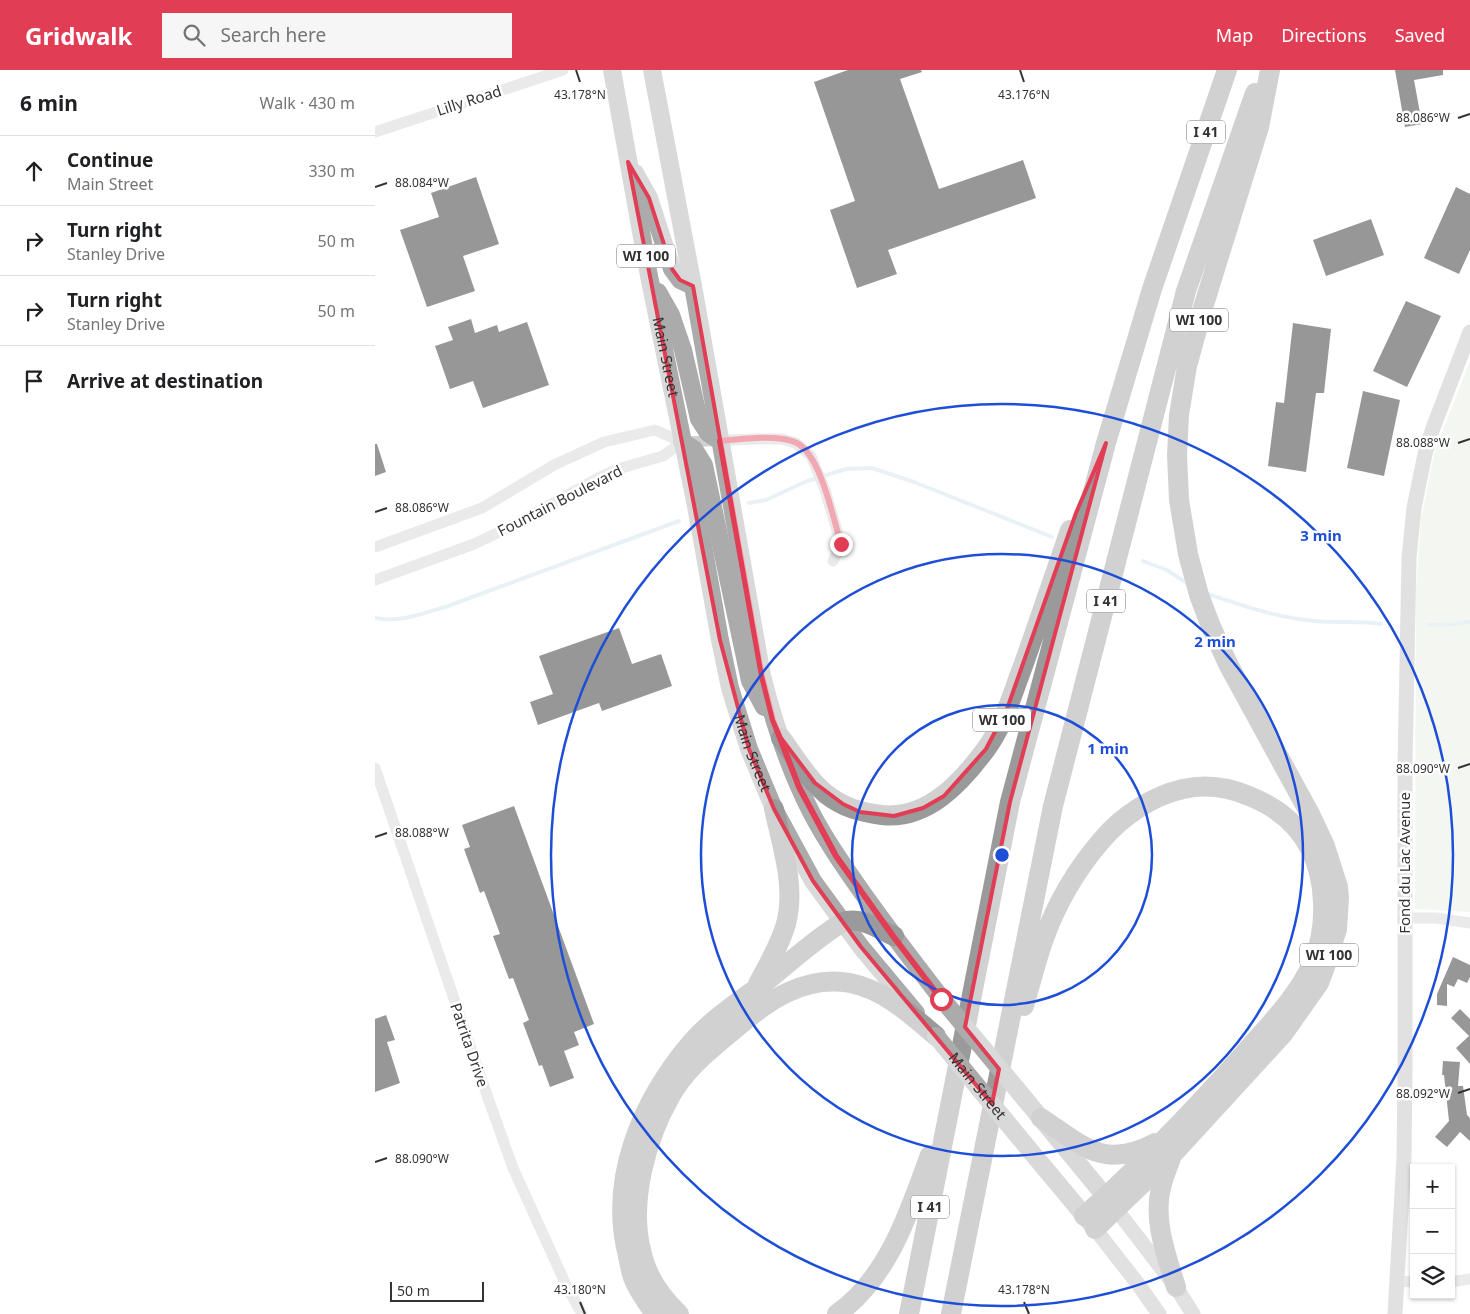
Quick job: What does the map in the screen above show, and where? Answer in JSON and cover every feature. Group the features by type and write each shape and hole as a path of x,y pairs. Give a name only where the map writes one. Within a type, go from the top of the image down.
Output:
{"highway":[{"name":"I 41","path":"909,1314 1010,802 1106,443 1152,289 1227,70"},
{"name":"I 41","path":"951,1314 984,1142 1053,806 1186,291 1263,70"},
{"name":"WI 100","path":"1089,1222 1170,1146 1283,1034 1311,995 1324,970 1337,929 1339,916 1338,887 1325,846 1310,814 1228,664 1210,624 1188,554 1179,500 1177,455 1179,415 1187,366 1202,311 1259,128 1270,70"},
{"name":"WI 100","path":"781,738 815,783 827,794 860,812 900,815 923,808 944,796 986,749 1007,709 1076,513 1106,443"},
{"path":"984,1142 1043,941 1068,888 1102,839 1119,823 1150,801 1185,788 1218,787 1237,791 1266,802 1280,811 1304,836 1320,872 1323,892 1323,927 1313,963 1299,988 1170,1146 1162,1184 1159,1214 1161,1233 1176,1287"},
{"path":"753,992 779,944 788,914 789,885 774,809"},
{"path":"655,1314 634,1281 623,1238 622,1202 627,1166 635,1137 649,1103 662,1081 692,1042 723,1014 843,922 851,919 859,920 893,936"},
{"path":"679,1314 657,1289 644,1262 639,1239 638,1218 640,1178 654,1131 670,1096 687,1072 745,1020 777,997 792,989 816,983 848,983 881,994 896,1003 936,1036"},
{"path":"837,1314 871,1280 885,1260 904,1226 951,1099"},
{"path":"1041,1118 1089,1150 1121,1156 1170,1146"}],"main road":[{"name":"Main Street","path":"612,70 649,276 730,688 749,749 774,809 813,881 861,947 1089,1222"},
{"name":"Main Street","path":"651,70 693,286 762,676 773,720 799,787 836,856 893,936 941,999 1111,1203"},
{"path":"628,162 649,198 672,269 680,280 693,286"},
{"path":"649,276 671,315 683,350 699,419 709,433 720,441"},
{"path":"682,442 694,449 704,465 750,681 753,690 773,720"}],"street":[{"name":"Lilly Road","path":"375,132 563,70"},
{"name":"Fond du Lac Avenue","path":"1395,1314 1405,1081 1409,558 1419,482 1433,428 1470,332"},
{"name":"Fountain Boulevard","path":"375,547 482,508 554,465 604,442 655,430 682,442 663,456 618,469 598,478 509,528 473,544 375,580"},
{"path":"682,442 756,438 782,439 801,446 811,456 814,463 825,490 841,544 833,561"},
{"name":"Patrita Drive","path":"375,768 513,1168 567,1287 582,1314"},
{"path":"1405,918 1436,918 1470,923"},
{"name":"Main Street","path":"1111,1203 1176,1287 1193,1314"},
{"name":"Main Street","path":"1089,1222 1159,1314"},
{"path":"1455,1281 1470,1279"},
{"path":"1397,1281 1410,1282"}],"highlighted area":[{"path":"628,162 649,198 672,269 680,280 693,286 762,676 773,720 781,738 815,783 843,804 860,812 894,816 923,808 944,796 986,749 1007,709 1076,513 1106,443 1010,802 965,1027 999,1069 992,1104 861,947 813,881 774,809 749,749 720,640"}],"shaded area":[{"path":"1470,361 1470,912 1415,909 1416,589 1421,519 1435,450"}],"building":[{"path":"848,70 921,70 922,72 900,79 939,189 1023,160 1036,198 888,250 897,274 857,288 830,210 855,201 814,82"},
{"path":"1395,70 1443,70 1443,75 1414,80 1422,124 1405,127"},
{"path":"476,177 499,244 463,256 475,291 427,307 400,230 439,217 431,193"},
{"path":"1456,187 1470,194 1470,250 1459,274 1424,258"},
{"path":"1371,219 1384,255 1326,276 1313,240"},
{"path":"1406,301 1441,316 1407,387 1373,371"},
{"path":"471,319 475,333 497,325 499,332 527,322 549,385 483,408 473,381 450,389 435,346 453,340 448,327"},
{"path":"1293,323 1331,329 1324,393 1316,393 1306,472 1268,466 1276,402 1284,403"},
{"path":"1363,391 1400,400 1384,476 1347,468"},
{"path":"375,444 377,444 386,472 375,476"},
{"path":"619,628 632,664 661,654 672,686 602,711 599,703 538,725 530,702 553,694 539,656"},
{"path":"514,806 594,1024 574,1032 579,1045 564,1051 574,1078 550,1087 542,1065 539,1066 523,1023 529,1020 513,978 509,979 493,936 500,934 484,891 480,893 464,849 470,847 462,825"},
{"path":"1453,957 1470,965 1470,977 1467,983 1458,979 1454,987 1447,984 1447,1006 1437,1005 1437,994"},
{"path":"1460,1009 1470,1019 1470,1064 1456,1048 1469,1036 1451,1018"},
{"path":"386,1015 395,1040 387,1042 400,1083 375,1092 375,1019"},
{"path":"1443,1061 1460,1062 1458,1086 1463,1086 1467,1115 1470,1118 1470,1141 1460,1132 1447,1147 1435,1137 1449,1121 1444,1075 1442,1075"}],"waterway":[{"path":"749,503 766,500 807,481 846,469 872,468 914,482 1052,537"},
{"path":"375,618 403,618 448,606 679,521"},
{"path":"1143,561 1167,570 1188,584"},
{"path":"1205,593 1287,617 1315,621 1381,624"},
{"path":"1429,625 1470,622"}],"route":[{"path":"841,544 825,490 811,456 806,450 796,443 782,439 756,438 720,441 762,676 773,720 799,787 836,856 941,999"}]}
